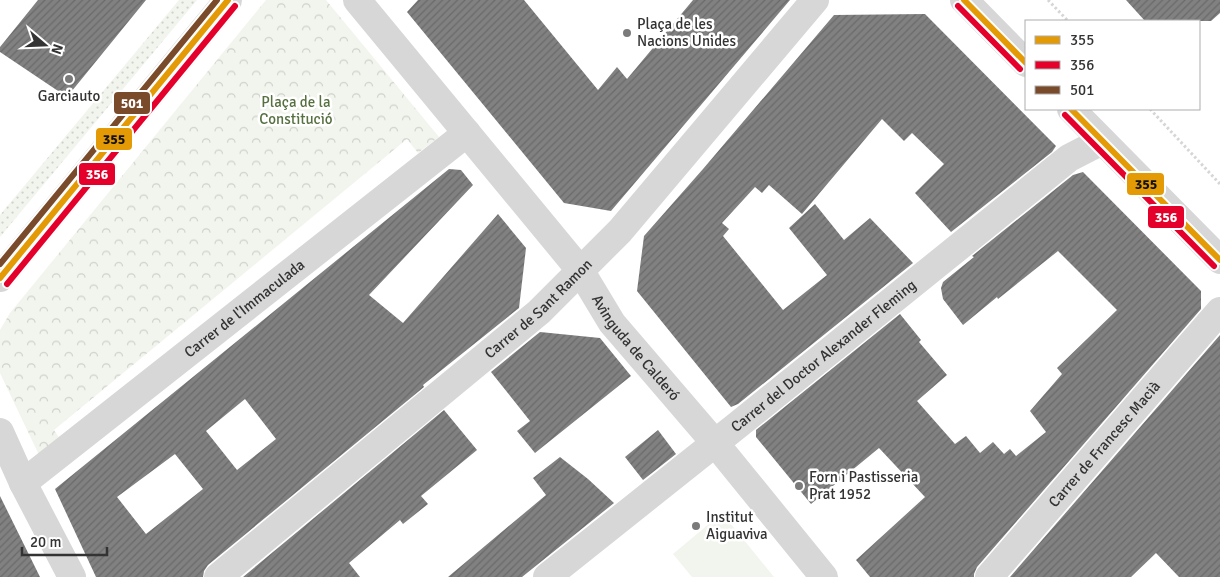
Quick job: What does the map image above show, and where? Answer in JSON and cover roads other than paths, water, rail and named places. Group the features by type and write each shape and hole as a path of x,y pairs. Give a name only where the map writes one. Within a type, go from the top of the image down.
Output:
{"street":[{"path":"0,278 228,0"},
{"name":"Avinguda de Calderó","path":"357,0 580,270 612,323 715,443 824,577"},
{"name":"Carrer de Sant Ramon","path":"218,577 539,312 620,231 815,0"},
{"path":"964,0 1025,63"},
{"path":"1072,110 1220,260"},
{"name":"Carrer de l'Immaculada","path":"23,483 467,133"},
{"name":"Carrer del Doctor Alexander Fleming","path":"547,577 1069,158 1102,140"},
{"name":"Carrer de Francesc Macià","path":"989,577 1220,311"},
{"path":"0,432 23,483 72,577"}],"place":[{"name":"Plaça de les Nacions Unides","path":"627,33"},
{"name":"Garciauto","path":"69,79"},
{"name":"Forn i Pastisseria Prat 1952","path":"799,486"},
{"name":"Institut Aiguaviva","path":"696,526"}],"park label":[{"name":"Plaça de la Constitució","path":"296,110"}]}
